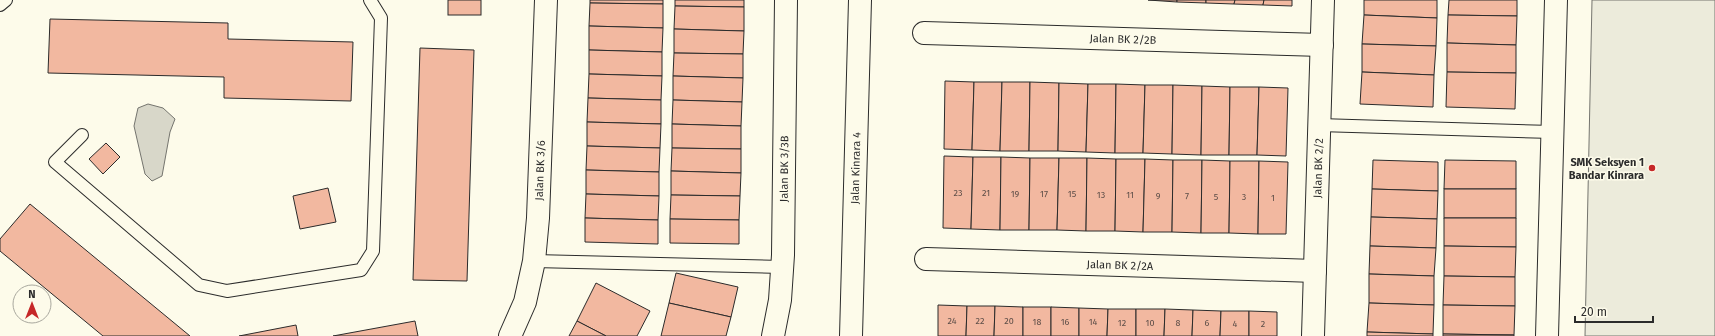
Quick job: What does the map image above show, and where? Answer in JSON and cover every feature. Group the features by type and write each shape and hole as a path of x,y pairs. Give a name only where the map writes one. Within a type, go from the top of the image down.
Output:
{"street":[{"name":"Jalan BK 3/6","path":"510,336 525,302 534,261 538,218 546,0"},
{"name":"Jalan BK 3/3B","path":"773,336 780,300 782,267 786,0"},
{"name":"Jalan Kinrara 4","path":"851,336 860,0"},
{"name":"Jalan BK 2/2","path":"1313,336 1323,0"},
{"path":"1547,336 1556,0"},
{"name":"Jalan BK 2/2B","path":"924,33 1322,45"},
{"name":"Jalan BK 2/2A","path":"926,259 1315,271"}],"lane":[{"path":"0,5 6,0"},
{"path":"82,135 55,162 199,285 227,291 361,270 373,251 381,18 370,0"},
{"path":"1319,125 1552,132"},
{"path":"534,261 782,267"}],"shaded area":[{"name":"SMK Seksyen 1 Bandar Kinrara","path":"1592,0 1715,0 1715,336 1585,336"},
{"path":"148,104 163,108 175,119 170,132 162,176 152,181 145,174 134,126 138,108"}],"building":[{"path":"448,0 481,0 481,15 448,15"},
{"path":"590,0 663,0 663,4 590,3"},
{"path":"675,0 744,0 744,7 675,6"},
{"path":"1148,0 1177,0 1177,2"},
{"path":"1177,0 1206,0 1206,3 1177,2"},
{"path":"1206,0 1235,0 1234,4 1206,3"},
{"path":"1235,0 1264,0 1263,5 1234,4"},
{"path":"1264,0 1292,0 1292,6 1263,5"},
{"path":"1364,0 1437,0 1437,18 1364,15"},
{"path":"1449,0 1517,0 1517,16 1448,15"},
{"path":"590,3 663,4 663,28 589,26"},
{"path":"675,6 744,7 744,31 674,29"},
{"path":"1364,15 1437,18 1436,46 1362,44"},
{"path":"1448,15 1517,16 1516,45 1447,43"},
{"path":"50,19 228,23 228,39 353,42 351,101 224,98 224,77 48,73"},
{"path":"589,26 663,28 662,52 589,50"},
{"path":"674,29 744,31 743,54 674,53"},
{"path":"1447,43 1516,45 1516,73 1447,72"},
{"path":"1362,44 1436,46 1434,75 1362,72"},
{"path":"420,48 474,50 467,281 413,280"},
{"path":"589,50 662,52 662,76 589,74"},
{"path":"674,53 743,54 743,78 673,76"},
{"path":"1362,72 1434,75 1433,107 1360,104"},
{"path":"1447,72 1516,73 1515,109 1446,107"},
{"path":"589,74 662,76 661,100 588,98"},
{"path":"673,76 743,78 742,102 673,100"},
{"path":"945,81 974,82 972,150 944,149"},
{"path":"974,82 1002,82 1000,151 972,150"},
{"path":"1002,82 1030,82 1029,151 1000,151"},
{"path":"1030,82 1059,83 1058,151 1029,151"},
{"path":"1059,83 1088,84 1086,152 1058,151"},
{"path":"1088,84 1116,84 1115,153 1086,152"},
{"path":"1116,84 1145,85 1143,153 1115,153"},
{"path":"1145,85 1173,85 1172,154 1143,153"},
{"path":"1173,85 1202,86 1201,155 1172,154"},
{"path":"1202,86 1230,87 1229,155 1201,155"},
{"path":"1230,87 1259,87 1257,155 1229,155"},
{"path":"1259,87 1288,88 1286,156 1257,155"},
{"path":"588,98 661,100 661,124 587,122"},
{"path":"673,100 742,102 741,126 672,124"},
{"path":"587,122 661,124 660,148 587,146"},
{"path":"672,124 741,126 741,149 672,148"},
{"path":"106,143 120,157 103,174 89,159"},
{"path":"587,146 660,148 659,172 586,170"},
{"path":"672,148 741,149 741,173 671,171"},
{"path":"944,156 973,157 971,229 943,228"},
{"path":"973,157 1001,157 1000,230 971,229"},
{"path":"1001,157 1030,158 1029,230 1000,230"},
{"path":"1030,158 1059,158 1057,230 1029,230"},
{"path":"1059,158 1087,158 1086,231 1057,230"},
{"path":"1087,158 1116,159 1115,231 1086,231"},
{"path":"1116,159 1145,159 1143,232 1115,231"},
{"path":"1145,159 1173,160 1172,232 1143,232"},
{"path":"1173,160 1202,160 1201,233 1172,232"},
{"path":"1202,160 1230,161 1229,233 1201,233"},
{"path":"1373,160 1438,162 1438,191 1372,189"},
{"path":"1445,160 1516,161 1516,189 1444,189"},
{"path":"1230,161 1259,161 1258,234 1229,233"},
{"path":"1259,161 1288,162 1286,234 1258,234"},
{"path":"586,170 659,172 659,196 586,194"},
{"path":"671,171 741,173 740,196 671,195"},
{"path":"328,188 336,222 300,229 293,196"},
{"path":"1372,189 1438,191 1437,219 1371,217"},
{"path":"1444,189 1516,189 1516,218 1444,218"},
{"path":"586,194 659,196 658,220 585,218"},
{"path":"671,195 740,196 739,220 670,219"},
{"path":"30,204 190,336 103,336 52,294 52,284 40,284 0,251 0,239"},
{"path":"1371,217 1437,219 1436,248 1370,246"},
{"path":"585,218 658,220 658,244 585,242"},
{"path":"1444,218 1516,218 1516,247 1444,246"},
{"path":"670,219 739,220 739,244 670,243"},
{"path":"1370,246 1436,248 1434,276 1369,274"},
{"path":"1444,246 1516,247 1515,277 1444,276"},
{"path":"676,273 738,287 731,317 669,303"},
{"path":"1369,274 1434,276 1434,305 1369,303"},
{"path":"1444,276 1515,277 1515,306 1443,305"},
{"path":"596,283 650,311 637,336 606,336 577,321"},
{"path":"669,303 731,317 726,336 661,336"},
{"path":"1369,303 1434,305 1433,334 1367,332"},
{"path":"938,305 967,306 966,336 938,336"},
{"path":"1443,305 1515,306 1514,335 1443,334"},
{"path":"967,306 995,306 994,336 966,336"},
{"path":"995,306 1023,307 1023,336 994,336"},
{"path":"1023,307 1051,307 1051,336 1023,336"},
{"path":"1051,307 1079,308 1079,336 1051,336"},
{"path":"1079,308 1108,309 1107,336 1079,336"},
{"path":"1108,309 1136,309 1136,336 1107,336"},
{"path":"1136,309 1165,309 1164,336 1136,336"},
{"path":"1165,309 1193,310 1192,336 1164,336"},
{"path":"1193,310 1221,311 1220,336 1192,336"},
{"path":"1221,311 1249,311 1249,336 1220,336"},
{"path":"1249,311 1277,312 1277,336 1249,336"},
{"path":"415,321 418,336 333,336"},
{"path":"577,321 606,336 569,336"},
{"path":"296,325 298,336 239,336"},
{"path":"1367,332 1433,334 1433,336 1367,336"},
{"path":"1443,334 1514,335 1514,336 1443,336"}],"place":[{"name":"SMK Seksyen 1 Bandar Kinrara","path":"1652,168"}]}
